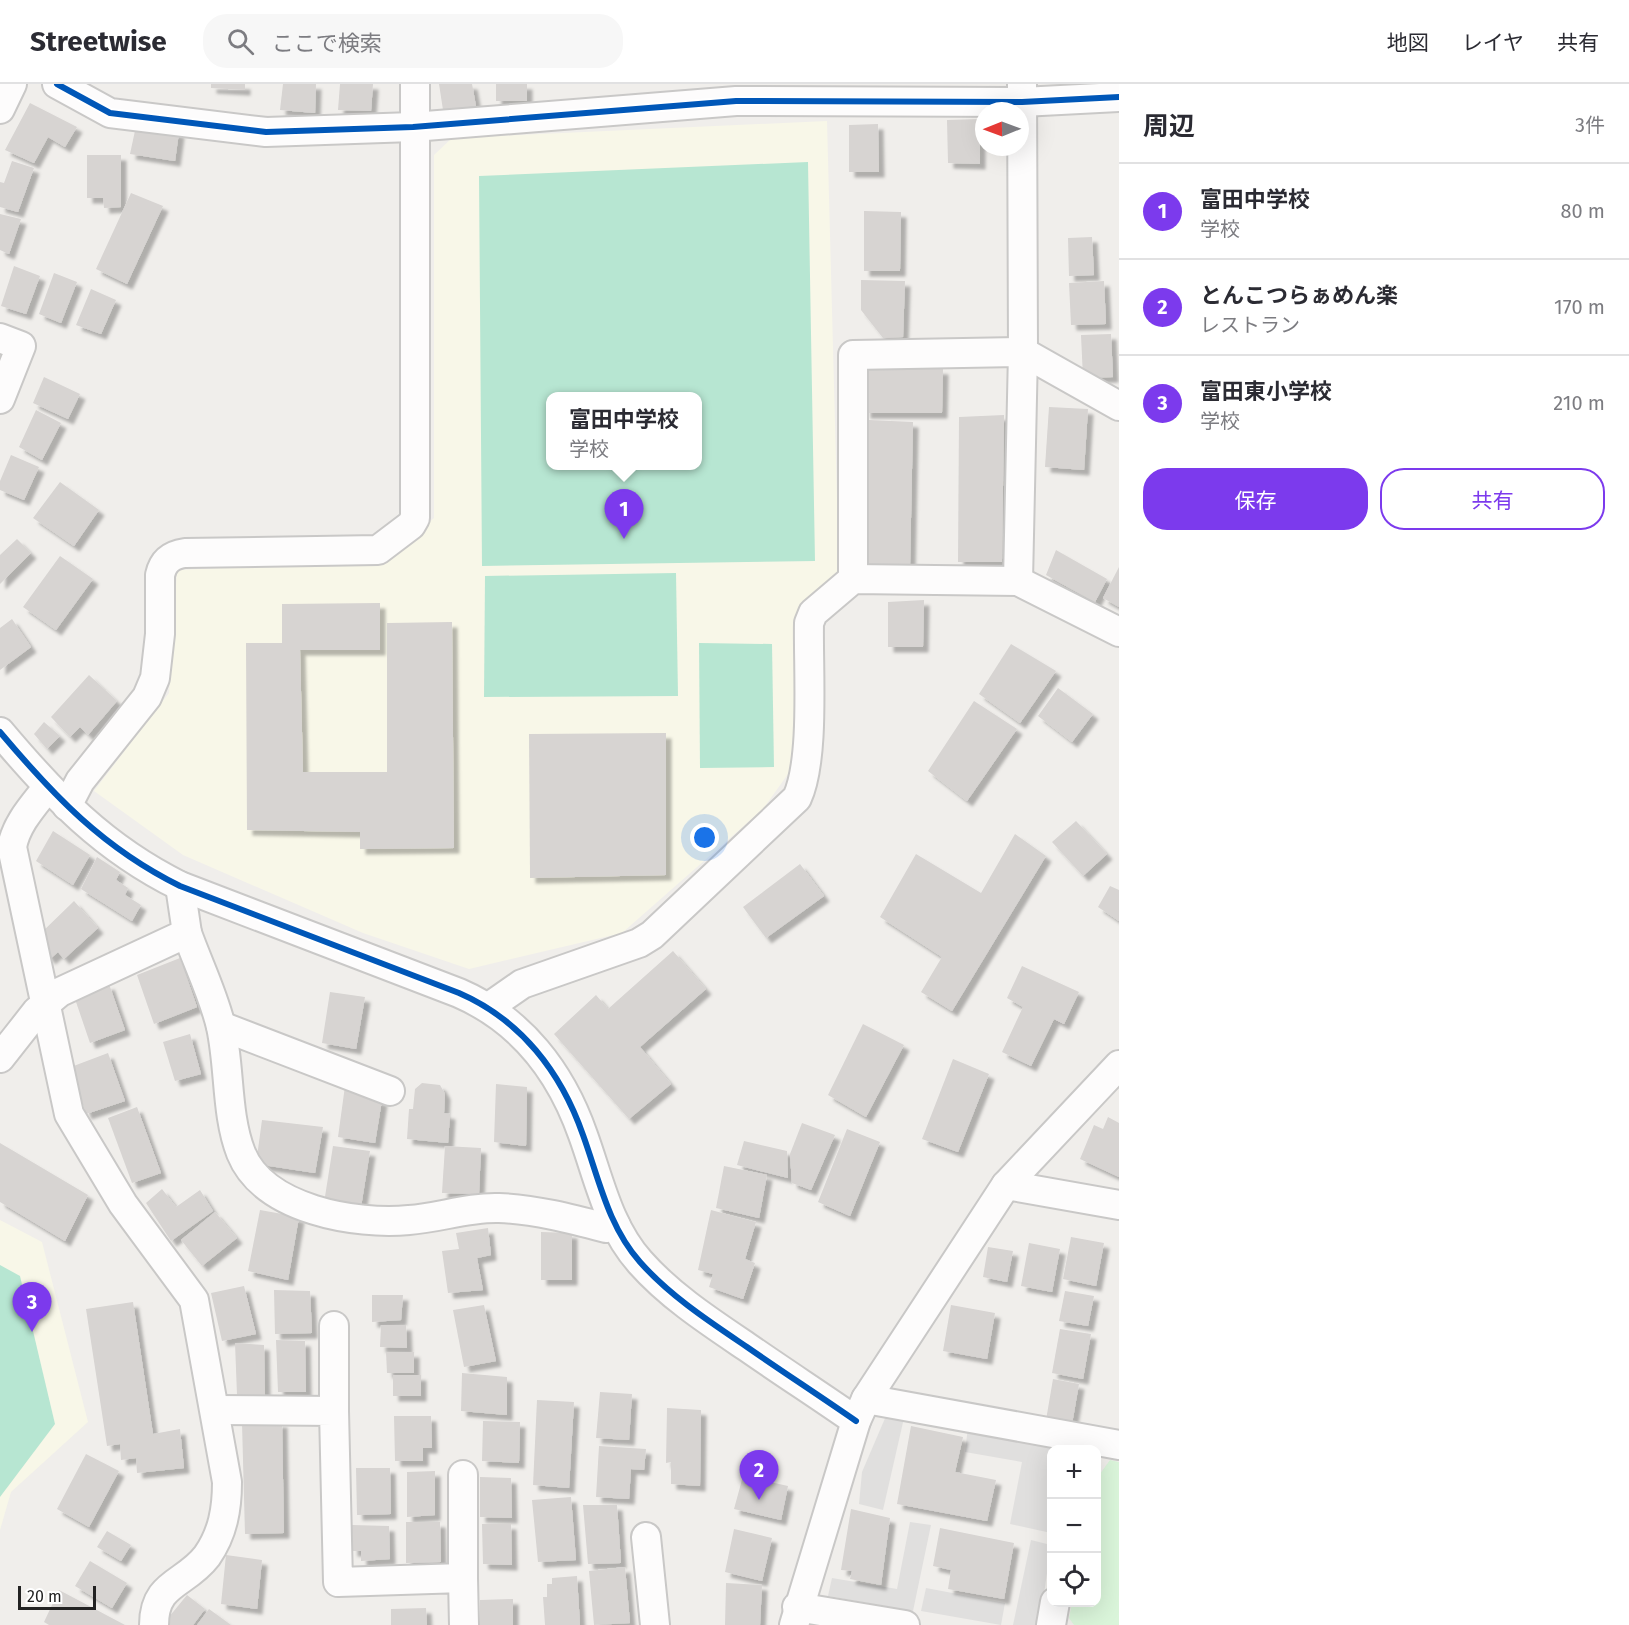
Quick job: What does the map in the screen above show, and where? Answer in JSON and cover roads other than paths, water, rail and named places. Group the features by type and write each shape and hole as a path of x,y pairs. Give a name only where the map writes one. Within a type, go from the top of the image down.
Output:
{"street":[{"path":"0,110 12,84"},
{"path":"57,84 110,113 266,132 413,127 736,101 1022,93 1119,97"},
{"path":"154,1625 154,1608 160,1594 206,1558 218,1538 227,1509 227,1482 215,1410 194,1300 123,1204 69,1114 12,847 14,836 23,819 80,781 147,697 158,662 160,576 162,566 168,559 185,553 378,550 411,525 415,518 413,127 415,84"},
{"path":"1018,581 1023,352 1022,93"},
{"path":"0,338 21,346 0,399"},
{"path":"854,579 853,355 1023,352 1119,406"},
{"path":"489,1007 522,984 639,943 652,935 797,798 802,786 807,752 809,623 813,614 854,579 1018,581 1119,632"},
{"path":"0,732 57,797 121,853 180,886 382,961 489,1007 532,1044 562,1086 583,1134 608,1211 640,1262 699,1315 861,1410 1084,1444 1119,1445"},
{"path":"180,886 187,933 221,1026 241,1152 260,1182 287,1200 346,1218 368,1221 411,1220 455,1211 498,1208 518,1209 606,1228 616,1226"},
{"path":"0,1058 46,1002 60,992 187,933"},
{"path":"221,1026 390,1091"},
{"path":"905,1625 795,1616 861,1410 1006,1185 1119,1065"},
{"path":"1006,1185 1119,1205"},
{"path":"334,1326 338,1582 463,1578"},
{"path":"215,1410 334,1412"},
{"path":"463,1475 465,1625"},
{"path":"646,1537 655,1625"},
{"path":"1051,1625 1054,1607"}],"place":[{"name":"富田中学校","path":"624,539"},
{"name":"富田東小学校","path":"32,1332"},
{"name":"とんこつらぁめん楽","path":"759,1500"}]}
